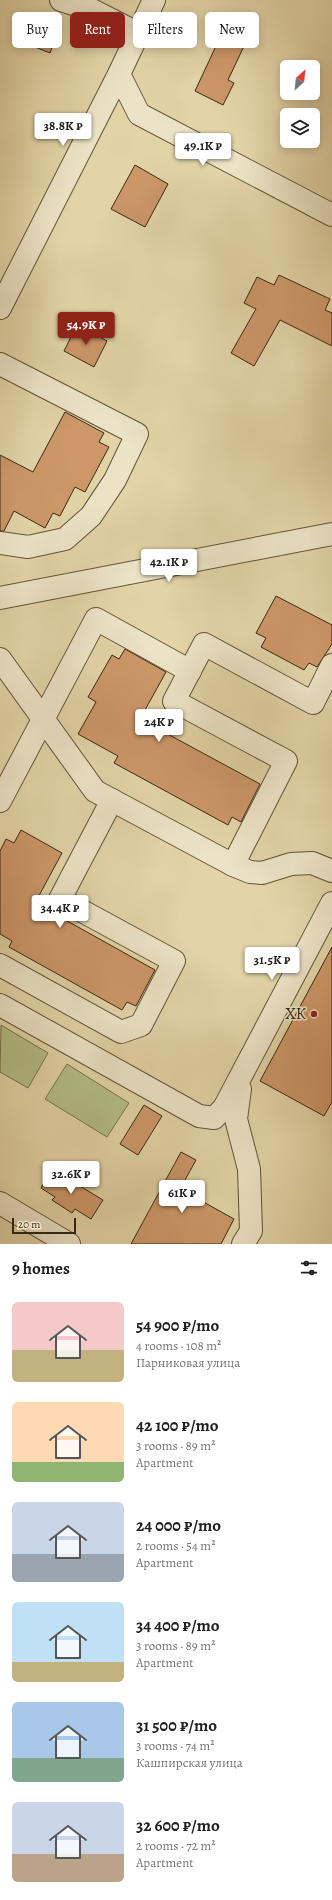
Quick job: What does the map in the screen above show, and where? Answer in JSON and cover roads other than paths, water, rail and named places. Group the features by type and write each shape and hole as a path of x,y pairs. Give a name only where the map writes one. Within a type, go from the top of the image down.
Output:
{"street":[{"path":"61,0 92,10 133,31"},
{"path":"148,12 154,0"},
{"path":"0,308 119,74 133,42"},
{"path":"119,74 139,114 332,215"},
{"path":"0,364 137,434 115,480 91,516 65,539 28,547 0,543"},
{"path":"0,598 332,534"},
{"path":"0,801 96,619 190,671"},
{"path":"233,865 286,760 174,701 204,644 313,703 332,665"},
{"path":"0,659 95,791 233,865 250,872 262,873 291,864 312,863 332,871"},
{"path":"0,965 121,1032 141,1025 174,961 60,899 112,800"},
{"path":"0,1005 199,1116 214,1118 224,1108 243,1074 332,903"},
{"path":"243,1074 236,1119 249,1169 251,1231 243,1244"},
{"path":"0,1203 69,1244"}],"place":[{"name":"ХК","path":"314,1014"}]}
